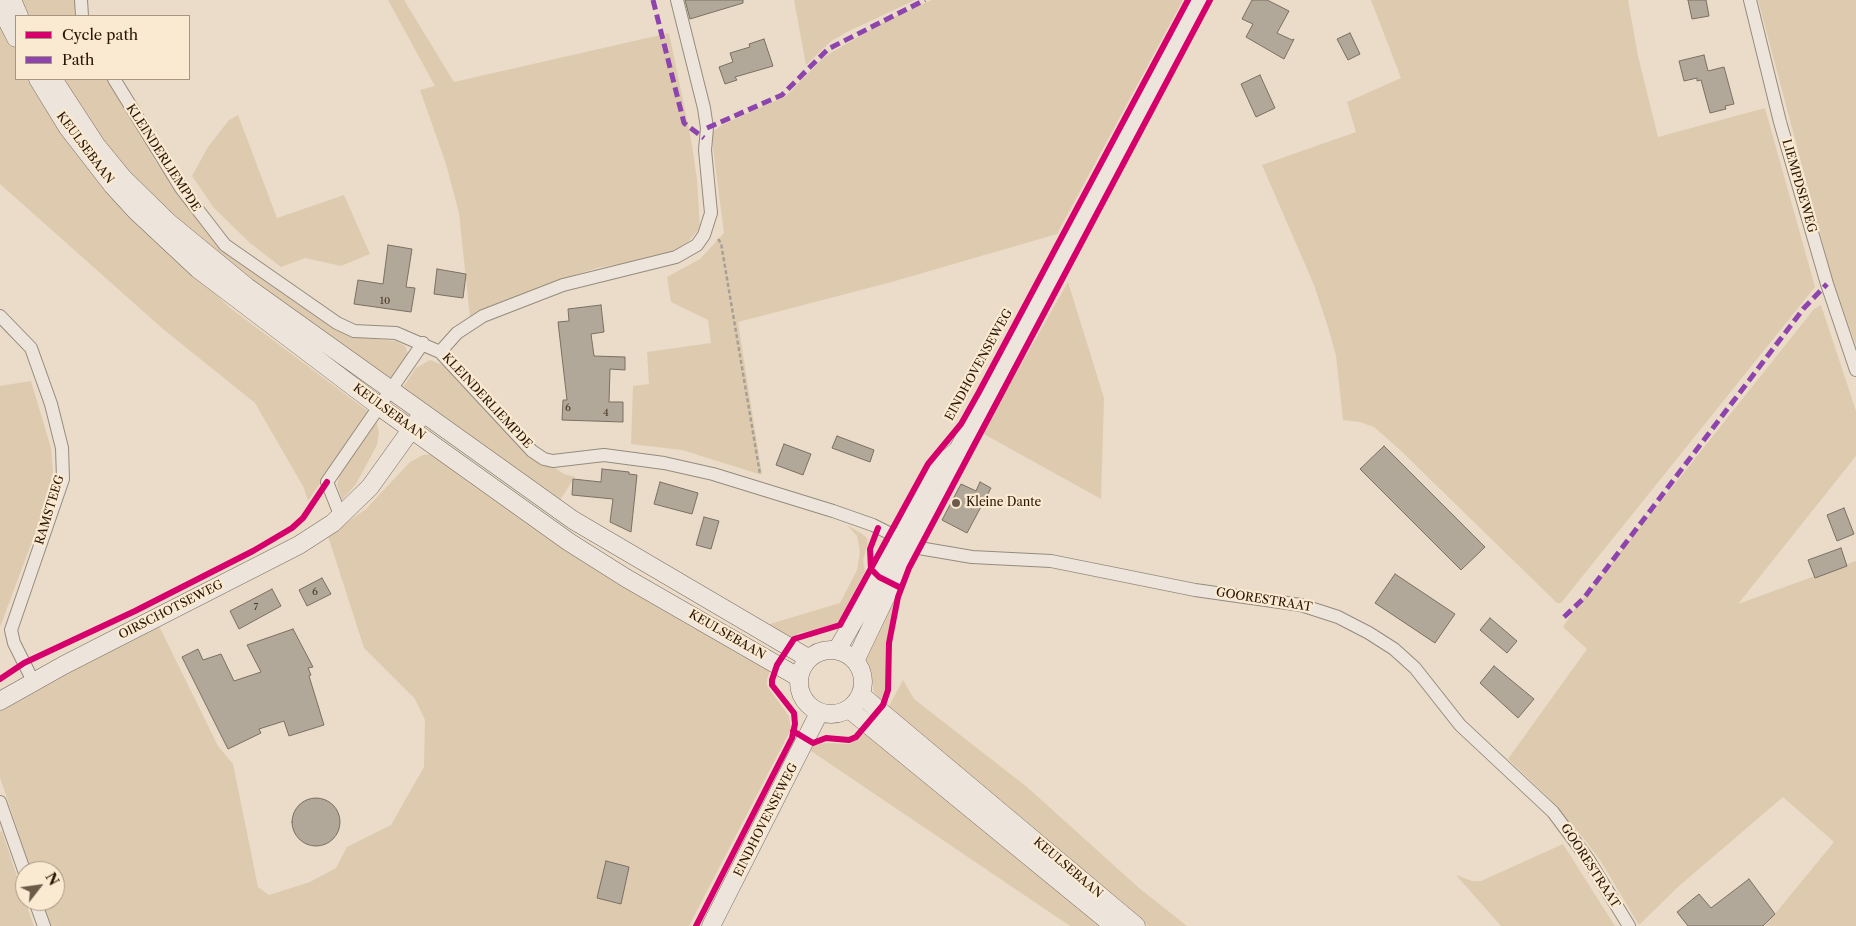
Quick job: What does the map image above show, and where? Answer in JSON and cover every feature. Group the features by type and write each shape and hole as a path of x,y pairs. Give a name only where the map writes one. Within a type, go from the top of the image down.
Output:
{"main road":[{"path":"12,0 20,15"},
{"name":"EINDHOVENSEWEG","path":"855,661 942,463 958,450 1199,0"},
{"path":"0,7 15,36"},
{"name":"KEULSEBAAN","path":"39,80 68,128 113,186 159,233 219,285 380,407 570,542 626,578 798,677"},
{"name":"KEULSEBAAN","path":"54,80 96,145 123,178 168,222 247,287 573,520 808,658"},
{"name":"OIRSCHOTSEWEG","path":"0,701 299,544 341,517 370,487 423,413"},
{"name":"EINDHOVENSEWEG","path":"837,650 907,542"},
{"path":"837,650 855,661 862,676 861,694 849,709 836,714 820,713 809,707 801,696 798,677 808,658 818,652 837,650"},
{"name":"KEULSEBAAN","path":"861,694 1136,926"},
{"name":"KEULSEBAAN","path":"849,709 1114,926"},
{"name":"EINDHOVENSEWEG","path":"711,926 820,713"}],"street":[{"path":"81,0 82,15"},
{"name":"KLEINDERLIEMPDE","path":"677,0 704,108 707,128 704,150 711,213 708,225 697,245 676,257 563,285 483,316 457,333 440,352 532,450 544,459 553,461 604,455 630,457 713,474 762,488 873,525 907,542"},
{"name":"LIEMPDSEWEG","path":"1750,0 1791,160 1827,284 1856,370"},
{"name":"KLEINDERLIEMPDE","path":"115,80 181,188 225,245 337,324 354,331 396,333 423,343"},
{"name":"RAMSTEEG","path":"0,316 31,348 51,404 62,448 63,479 11,630 14,643 34,683"},
{"path":"341,517 327,482 423,343 440,352"},
{"name":"GOORESTRAAT","path":"907,542 945,554 1051,561 1195,590 1301,605 1338,617 1369,633 1394,649 1415,668 1460,725 1553,812 1588,859 1629,926"},
{"path":"0,802 21,861"},
{"path":"39,911 44,926"}],"path":[{"path":"708,225 720,243 762,488"}],"shaded area":[{"path":"16,0 76,0 76,15 24,15"},
{"path":"388,0 404,0 454,82 669,33 691,139 697,179 700,228 687,243 665,256 597,268 544,285 470,317 459,213 446,164 420,90 435,86"},
{"path":"794,0 915,0 845,33 830,42 806,65"},
{"path":"932,0 1183,0 1057,234 888,283 738,322 762,475 682,450 631,444 633,386 649,384 647,352 711,343 708,320 671,302 667,277 700,259 724,233 711,133 722,125 786,96 824,57 887,20"},
{"path":"1371,0 1628,0 1638,56 1658,137 1765,108 1815,287 1561,603 1557,603 1374,427 1360,422 1343,420 1336,356 1328,327 1314,285 1262,165 1356,132 1347,102 1401,78"},
{"path":"1758,0 1856,0 1856,345 1833,282"},
{"path":"0,17 15,46 15,80 34,80 200,279 229,307 369,412 308,501 304,488 255,403 163,329 0,184"},
{"path":"59,80 108,80 156,162 185,204 214,241 235,260 332,328 354,337 396,341 405,346 408,354 392,384 247,281 138,187"},
{"path":"238,115 277,218 344,195 370,254 341,266 305,258 281,267 250,243 214,208 192,176 208,147 229,120"},
{"path":"1068,282 1104,398 1101,499 982,433"},
{"path":"1821,305 1856,411 1856,456 1738,604 1856,561 1856,926 1765,926 1834,842 1783,797 1679,886 1639,925 1600,860 1584,839 1548,797 1508,759 1587,649 1563,627 1572,613 1814,309"},
{"path":"430,360 443,365 524,448 564,474 575,477 558,503 401,390 416,368"},
{"path":"31,381 51,448 53,473 48,499 0,627 0,386"},
{"path":"376,421 379,432 377,445 356,484 342,500 337,485 340,474"},
{"path":"433,454 771,668 767,679 767,686 789,716 791,729 689,926 50,926 45,911 65,911 65,861 28,861 0,777 0,709 159,626 218,746 233,764 258,887 269,895 310,882 336,868 347,847 391,825 424,767 425,720 415,699 364,648 328,536 366,509 410,462 423,455"},
{"path":"847,525 867,538 868,543 863,560 865,571 838,623 827,628 799,633 788,642 760,627 840,603 857,570 860,552 857,536"},
{"path":"895,596 887,643 885,689 880,702 874,692 870,670 862,654"},
{"path":"903,680 914,699 1027,787 1139,888 1187,926 1148,926 1067,864 887,710"},
{"path":"865,733 1107,926 1070,926 811,751 813,745 826,743 850,744"},
{"path":"2,831 15,871 15,911 29,911 34,926 0,926 0,832"},
{"path":"1563,844 1615,926 1501,926 1456,875 1472,881 1481,881"}],"building":[{"path":"685,0 743,0 743,3 690,19"},
{"path":"1252,0 1267,0 1289,11 1277,33 1292,40 1294,39 1284,59 1246,37 1253,24 1242,19"},
{"path":"1688,0 1706,0 1709,16 1692,19"},
{"path":"1350,33 1360,54 1348,60 1337,39"},
{"path":"764,39 773,66 735,77 737,80 725,84 719,67 733,62 730,53 750,47 749,44"},
{"path":"1704,55 1708,71 1724,67 1734,104 1725,106 1726,109 1710,113 1701,80 1697,81 1697,78 1684,81 1679,61"},
{"path":"1260,75 1275,108 1256,117 1241,84"},
{"path":"388,245 412,249 406,287 415,288 411,312 354,304 358,280 383,284"},
{"path":"437,269 466,274 463,298 434,294"},
{"path":"601,305 604,332 591,334 594,356 625,357 625,370 610,369 609,402 623,402 623,422 562,420 563,400 567,400 558,322 569,321 568,309"},
{"path":"837,436 874,450 870,462 832,448"},
{"path":"784,444 811,454 803,475 776,465"},
{"path":"1384,446 1485,547 1461,570 1360,469"},
{"path":"602,469 629,472 629,474 637,475 631,532 610,522 613,499 572,495 573,479 601,482"},
{"path":"660,482 698,493 692,514 654,504"},
{"path":"980,482 991,488 967,533 942,520 961,484 976,491"},
{"path":"1844,508 1854,534 1837,541 1827,515"},
{"path":"704,517 719,521 711,549 696,545"},
{"path":"1841,548 1847,566 1815,578 1808,560"},
{"path":"1395,574 1455,614 1435,643 1375,603"},
{"path":"322,578 331,594 307,606 299,590"},
{"path":"272,589 281,606 239,629 230,611"},
{"path":"1490,618 1517,641 1507,653 1480,630"},
{"path":"293,629 313,667 308,668 311,675 309,676 324,725 289,736 284,721 259,729 261,733 228,749 182,657 198,649 203,660 221,654 234,681 261,672 247,645"},
{"path":"1494,666 1534,699 1518,718 1480,683"},
{"path":"316,798 325,800 333,805 338,813 340,822 338,831 333,839 325,844 316,846 307,844 299,839 294,831 292,822 294,813 299,805 307,800"},
{"path":"606,861 629,867 621,904 597,898"},
{"path":"1749,879 1775,914 1763,926 1688,926 1677,912 1699,894 1711,908"}],"marked path":[{"path":"653,0 684,123 704,138"},
{"path":"707,128 782,95 828,49 925,0"},
{"path":"1564,617 1584,598 1804,308 1827,284"}],"cycle path":[{"path":"696,926 792,738 795,724 794,713 772,685 777,665 794,639 840,625 928,464 961,424 979,392 1188,0"},
{"path":"793,731 813,743 826,738 849,740 856,737 883,705 888,690 889,643 898,597 909,568 1210,0"},
{"path":"0,679 24,663 135,611 253,551 292,528 303,518 327,482"},
{"path":"878,528 870,549 871,569 879,577 901,588"}],"place":[{"name":"Kleine Dante","path":"956,503"}]}
